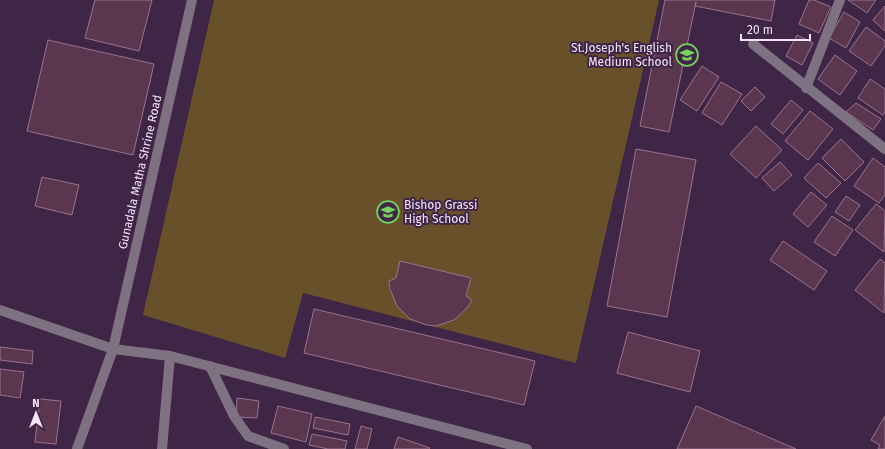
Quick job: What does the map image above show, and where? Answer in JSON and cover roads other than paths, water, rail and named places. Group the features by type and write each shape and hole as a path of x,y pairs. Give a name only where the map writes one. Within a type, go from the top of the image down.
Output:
{"street":[{"name":"Gunadala Matha Shrine Road","path":"77,449 113,349 192,0"},
{"path":"806,88 840,0"},
{"path":"753,44 806,88 885,149"},
{"path":"0,310 113,349 170,356 527,449"},
{"path":"162,449 170,356"},
{"path":"210,366 234,416 248,436 284,449"}],"place":[{"name":"St.Joseph's English Medium School","path":"687,55"},
{"name":"Bishop Grassi High School","path":"388,212"}]}
